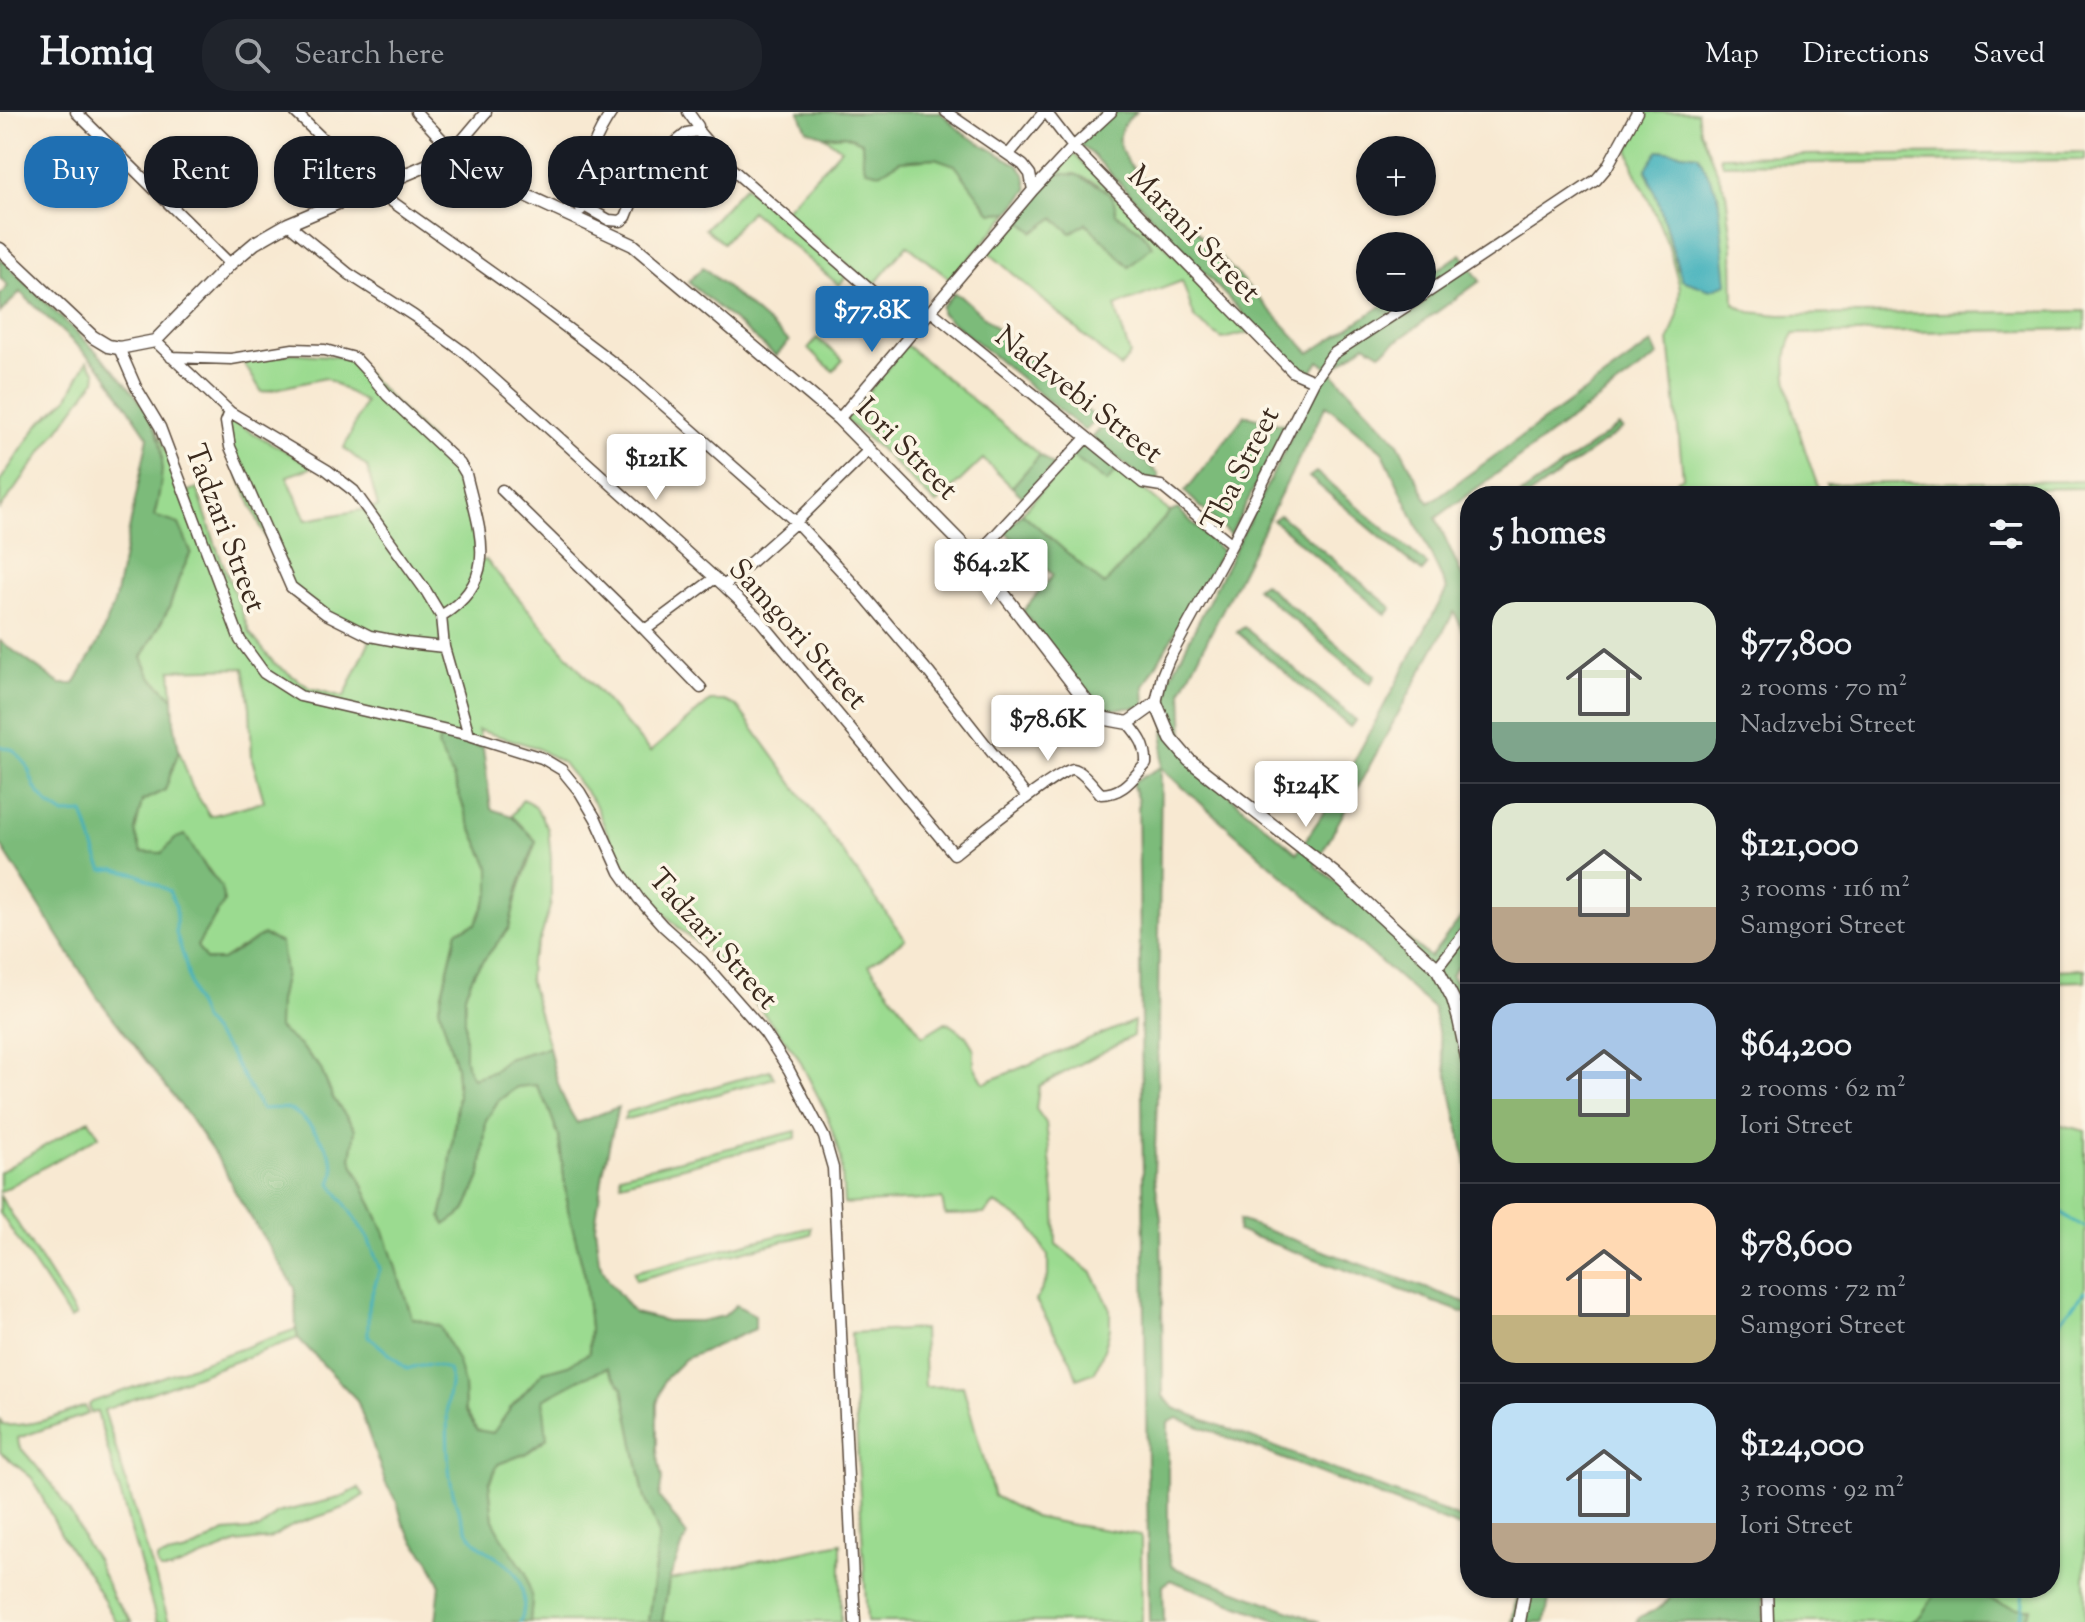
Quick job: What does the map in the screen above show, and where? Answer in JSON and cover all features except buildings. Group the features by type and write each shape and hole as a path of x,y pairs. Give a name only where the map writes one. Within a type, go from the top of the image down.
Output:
{"street":[{"path":"76,112 230,264"},
{"path":"295,112 320,136"},
{"path":"416,112 436,136"},
{"path":"466,136 486,112"},
{"path":"599,136 612,112"},
{"path":"688,112 698,131 726,164 915,329"},
{"path":"946,112 1023,165 1030,174 1033,190"},
{"path":"1009,154 1045,112"},
{"name":"Marani Street","path":"1045,112 1073,147 1293,372 1314,381"},
{"path":"839,419 1033,190 1111,112"},
{"name":"Tba Street","path":"1436,286 1596,180 1607,167 1637,112"},
{"path":"683,136 698,131"},
{"name":"Iori Street","path":"532,196 633,245 839,419 975,557 1092,710 1101,718 1128,723"},
{"path":"0,249 93,337 108,346 119,348 155,341 230,264 255,243 288,224 326,208"},
{"path":"401,208 632,377 796,522 930,674 1027,797"},
{"path":"579,220 581,208"},
{"path":"587,208 609,220 621,221 630,208"},
{"name":"Samgori Street","path":"288,224 349,274 465,353 759,619 954,854 1066,771 1074,769 1083,773 1101,794 1114,794 1126,785 1146,764 1147,753 1142,740 1128,723"},
{"name":"Nadzvebi Street","path":"931,311 1143,483 1161,486 1232,544"},
{"name":"Tba Street","path":"1156,703 1169,659 1232,544 1314,381 1333,354 1397,312"},
{"path":"155,341 230,412 327,470 354,491 441,616 444,647 469,735"},
{"name":"Tadzari Street","path":"119,348 136,387 160,427 240,640 264,673 300,696 469,735 542,758 562,770 580,792 620,872 639,899 663,926 702,961 765,1033 789,1070 824,1137 833,1168 855,1622"},
{"path":"171,357 231,359 293,349 325,350 355,358 387,395 460,464 466,474 483,558 478,577 464,598 441,616"},
{"path":"230,412 226,422 230,447 291,587 326,614 370,636 444,647"},
{"path":"975,557 1086,438"},
{"path":"724,586 796,522 870,449"},
{"path":"502,490 701,688"},
{"path":"645,630 715,578"},
{"path":"1128,723 1156,703 1171,739 1189,760 1335,874 1437,968 1453,999 1460,1024"},
{"path":"1437,968 1460,939"},
{"path":"1519,1622 1523,1598"},
{"path":"1767,1598 1768,1622"}],"green space":[{"path":"799,112 940,112 964,134 1018,165 1025,174 1028,190 1010,212 991,213 955,165 935,158 900,161 880,173 866,170 862,142 845,135 825,136 807,130"},
{"path":"1101,112 1136,112 1120,133 1121,149 1129,163 1310,353 1373,312 1436,312 1436,271 1461,254 1480,281 1380,353 1365,344 1331,371 1397,441 1429,503 1652,343 1658,356 1480,486 1460,486 1460,500 1436,518 1460,571 1460,624 1454,612 1315,865 1430,957 1460,919 1460,963 1451,975 1460,988 1460,1134 1433,1008 1161,768 1154,1174 1161,1218 1163,1396 1174,1408 1460,1518 1460,1527 1177,1418 1168,1423 1168,1553 1172,1567 1320,1622 1281,1622 1170,1580 1163,1586 1164,1622 1149,1622 1138,801 1132,783 1161,767 1170,678 1328,368 1319,361 1311,374 1298,372 1092,154 1073,139","holes":["1326,405 1382,451 1447,589 1339,789 1297,853 1204,774 1184,742 1182,690"]},
{"path":"1645,112 1697,112 1700,131 1726,193 1733,246 1734,304 1749,312 1780,315 2085,311 2085,329 1794,334 1788,349 1786,368 1789,390 1818,486 1669,486 1683,477 1669,340 1678,314 1680,288 1668,245 1634,169 1629,149","holes":["1659,150 1698,155 1704,167 1677,267 1646,170"]},
{"path":"845,135 862,142 863,162 880,172 900,161 935,158 955,165 991,213 1010,212 951,280 907,245 873,286 784,211 841,149 825,137"},
{"path":"2085,152 2085,160 1722,164 1720,156"},
{"path":"1073,153 1251,332 1222,339 1195,319 1182,281 1115,306 1130,355 1120,367 987,251 1016,217 1034,232 1054,218 1086,222 1152,246 1139,229 1116,214 1098,184 1075,174 1066,176 1056,173"},
{"path":"1056,173 1079,176 1104,189 1112,197 1116,214 1139,229 1152,246 1129,267 1086,223 1071,233 1054,218 1034,232 1016,217"},
{"path":"745,186 848,275 839,285 751,211 723,243 705,229 725,208 737,208 737,195"},
{"path":"0,258 94,350 139,400 158,437 162,455 154,516 179,524 191,552 169,608 142,657 150,676 173,698 179,750 165,790 142,801 135,831 141,852 162,853 176,838 185,835 221,886 224,902 197,946 206,960 222,960 263,935 281,943 285,973 279,1001 278,1028 320,1067 333,1098 355,1129 351,1159 384,1231 412,1318 440,1326 458,1362 464,1385 465,1410 477,1430 493,1433 543,1372 568,1365 589,1353 590,1328 585,1276 568,1209 559,1137 536,1085 517,1087 498,1101 486,1120 481,1174 465,1211 445,1225 441,1217 458,1095 456,1066 439,1007 457,931 476,924 490,892 490,868 438,747 440,735 483,748 491,809 512,816 536,841 518,889 509,928 475,971 465,994 465,1061 472,1078 492,1072 507,1059 549,1047 559,1086 577,1123 618,1107 595,1226 599,1261 609,1281 634,1313 667,1321 701,1321 724,1316 736,1305 755,1315 755,1329 685,1359 664,1380 657,1404 657,1451 662,1479 659,1497 687,1535 669,1580 662,1622 648,1622 659,1535 644,1495 623,1388 607,1368 543,1399 547,1438 527,1453 498,1464 489,1483 493,1520 526,1573 532,1600 530,1622 436,1622 440,1584 429,1560 403,1523 357,1400 298,1338 295,1288 235,1192 224,1168 187,1114 97,997 0,844 0,641 60,684 74,684 99,641 114,604 148,437 103,370 20,292 0,313 0,295 8,286 0,277"},
{"path":"703,267 789,341 776,356 688,282"},
{"path":"954,293 1097,419 1085,431 941,313 941,307"},
{"path":"817,338 843,360 833,371 808,349"},
{"path":"906,345 1040,455 1012,487 983,459 936,504 879,448 845,420"},
{"path":"292,353 342,357 358,365 458,468 463,478 479,562 486,560 650,752 710,701 724,701 737,706 905,939 869,965 923,1036 946,1022 966,1036 974,1049 974,1066 984,1083 1134,1021 1133,1036 1039,1086 1036,1109 1046,1123 1056,1244 1092,1273 1110,1307 1110,1328 1095,1372 1077,1379 1071,1361 1036,1301 1048,1277 1048,1256 1030,1225 995,1203 984,1214 945,1215 942,1199 844,1204 841,1158 826,1112 797,1055 713,956 632,882 620,863 595,804 563,763 535,747 478,730 483,748 441,735 438,747 490,868 490,892 476,924 457,931 439,1006 456,1066 458,1095 441,1217 445,1224 465,1211 481,1174 486,1120 498,1101 517,1087 536,1084 559,1137 568,1209 585,1276 590,1328 589,1353 568,1365 543,1373 513,1405 494,1433 477,1431 465,1410 464,1385 412,1318 384,1231 351,1159 355,1129 333,1098 320,1067 277,1028 285,973 240,948 222,960 206,960 197,946 224,902 217,883 199,858 176,838 162,854 141,853 135,831 142,801 165,790 179,750 192,787 210,816 264,801 252,759 250,707 244,668 171,670 173,698 150,676 142,657 169,608 191,552 154,516 162,454 155,429 163,442 181,494 197,488 250,633 274,663 310,688 344,697 370,640 289,592 225,444 221,415 309,464 311,468 287,476 306,520 378,507 367,467 344,448 365,402 325,378 262,392 243,362"},
{"path":"87,361 96,372 95,380 0,509 0,481 39,424 67,399"},
{"path":"1245,415 1287,425 1230,535 1185,492"},
{"path":"1103,426 1158,473 1157,481 1145,480 1092,438"},
{"path":"1619,426 1623,429 1542,486 1532,486"},
{"path":"1083,442 1118,468 1107,482 1072,456"},
{"path":"1040,455 1054,466 1024,498 1012,487"},
{"path":"1072,456 1118,468 1170,512 1104,586 1022,513"},
{"path":"1316,472 1428,565 1422,572 1309,477"},
{"path":"2085,481 2085,488 1828,486"},
{"path":"1178,509 1222,551 1144,686 1145,707 1097,710 1023,611 1053,575 1005,532 1022,513 1104,585 1170,512"},
{"path":"1280,515 1392,608 1386,615 1273,520"},
{"path":"1263,583 1375,676 1370,684 1256,588"},
{"path":"1244,627 1356,720 1350,727 1237,632"},
{"path":"523,799 535,806 548,829 551,903 530,961 529,979 549,1047 507,1059 492,1072 472,1078 465,1061 465,994 475,971 509,928 536,841 512,816"},
{"path":"2085,969 2085,981 2060,982 2060,970"},
{"path":"770,1070 774,1078 624,1120 627,1112"},
{"path":"89,1120 99,1136 0,1192 0,1172"},
{"path":"2060,1125 2085,1131 2085,1622 2023,1622 2030,1608 2016,1608 1983,1598 2060,1598"},
{"path":"796,1131 796,1138 621,1183 620,1175"},
{"path":"0,1196 76,1316 70,1319 0,1213"},
{"path":"1239,1220 1460,1300 1460,1311 1238,1231"},
{"path":"811,1227 811,1234 636,1280 634,1272"},
{"path":"296,1329 298,1338 104,1410 169,1622 157,1622 97,1412 91,1413 89,1405"},
{"path":"923,1329 925,1387 963,1386 994,1496 1034,1517 1141,1535 1142,1622 867,1622 851,1333"},
{"path":"607,1368 623,1388 644,1495 659,1535 648,1622 530,1622 532,1600 493,1520 489,1483 498,1464 527,1453 543,1399"},
{"path":"85,1406 88,1414 18,1438 19,1446 52,1484 96,1559 113,1598 132,1622 116,1622 90,1576 62,1536 32,1478 0,1452 0,1420 3,1425 24,1424"},
{"path":"359,1488 364,1495 344,1508 294,1525 269,1539 237,1543 170,1570 160,1570 157,1565 157,1558 187,1552 225,1532 260,1529 277,1513 339,1498"},
{"path":"841,1543 841,1622 662,1622 669,1580"},
{"path":"1516,1598 1549,1598 1545,1622 1512,1622"},
{"path":"1669,1598 1763,1598 1764,1622 1636,1622"},
{"path":"1773,1598 1932,1598 1921,1616 1911,1622 1774,1622"},
{"path":"1932,1598 1984,1598 2016,1608 2031,1608 2023,1622 1911,1622 1921,1616"}],"water":[{"path":"1659,150 1698,155 1718,194 1727,284 1710,290 1682,280 1646,169"}],"waterway":[{"path":"0,746 14,750 27,766 35,788 48,804 63,814 83,813 103,870 137,874 169,891 176,907 176,933 193,997 204,1022 229,1052 261,1109 285,1108 295,1112 324,1144 333,1162 331,1183 368,1238 380,1269 368,1306 368,1336 407,1369 428,1365 449,1370 448,1454 454,1498 474,1540 517,1576 524,1599 520,1622"},
{"path":"2060,1211 2085,1227"},
{"path":"2060,1321 2085,1291"},
{"path":"2017,1622 2023,1598"}]}
